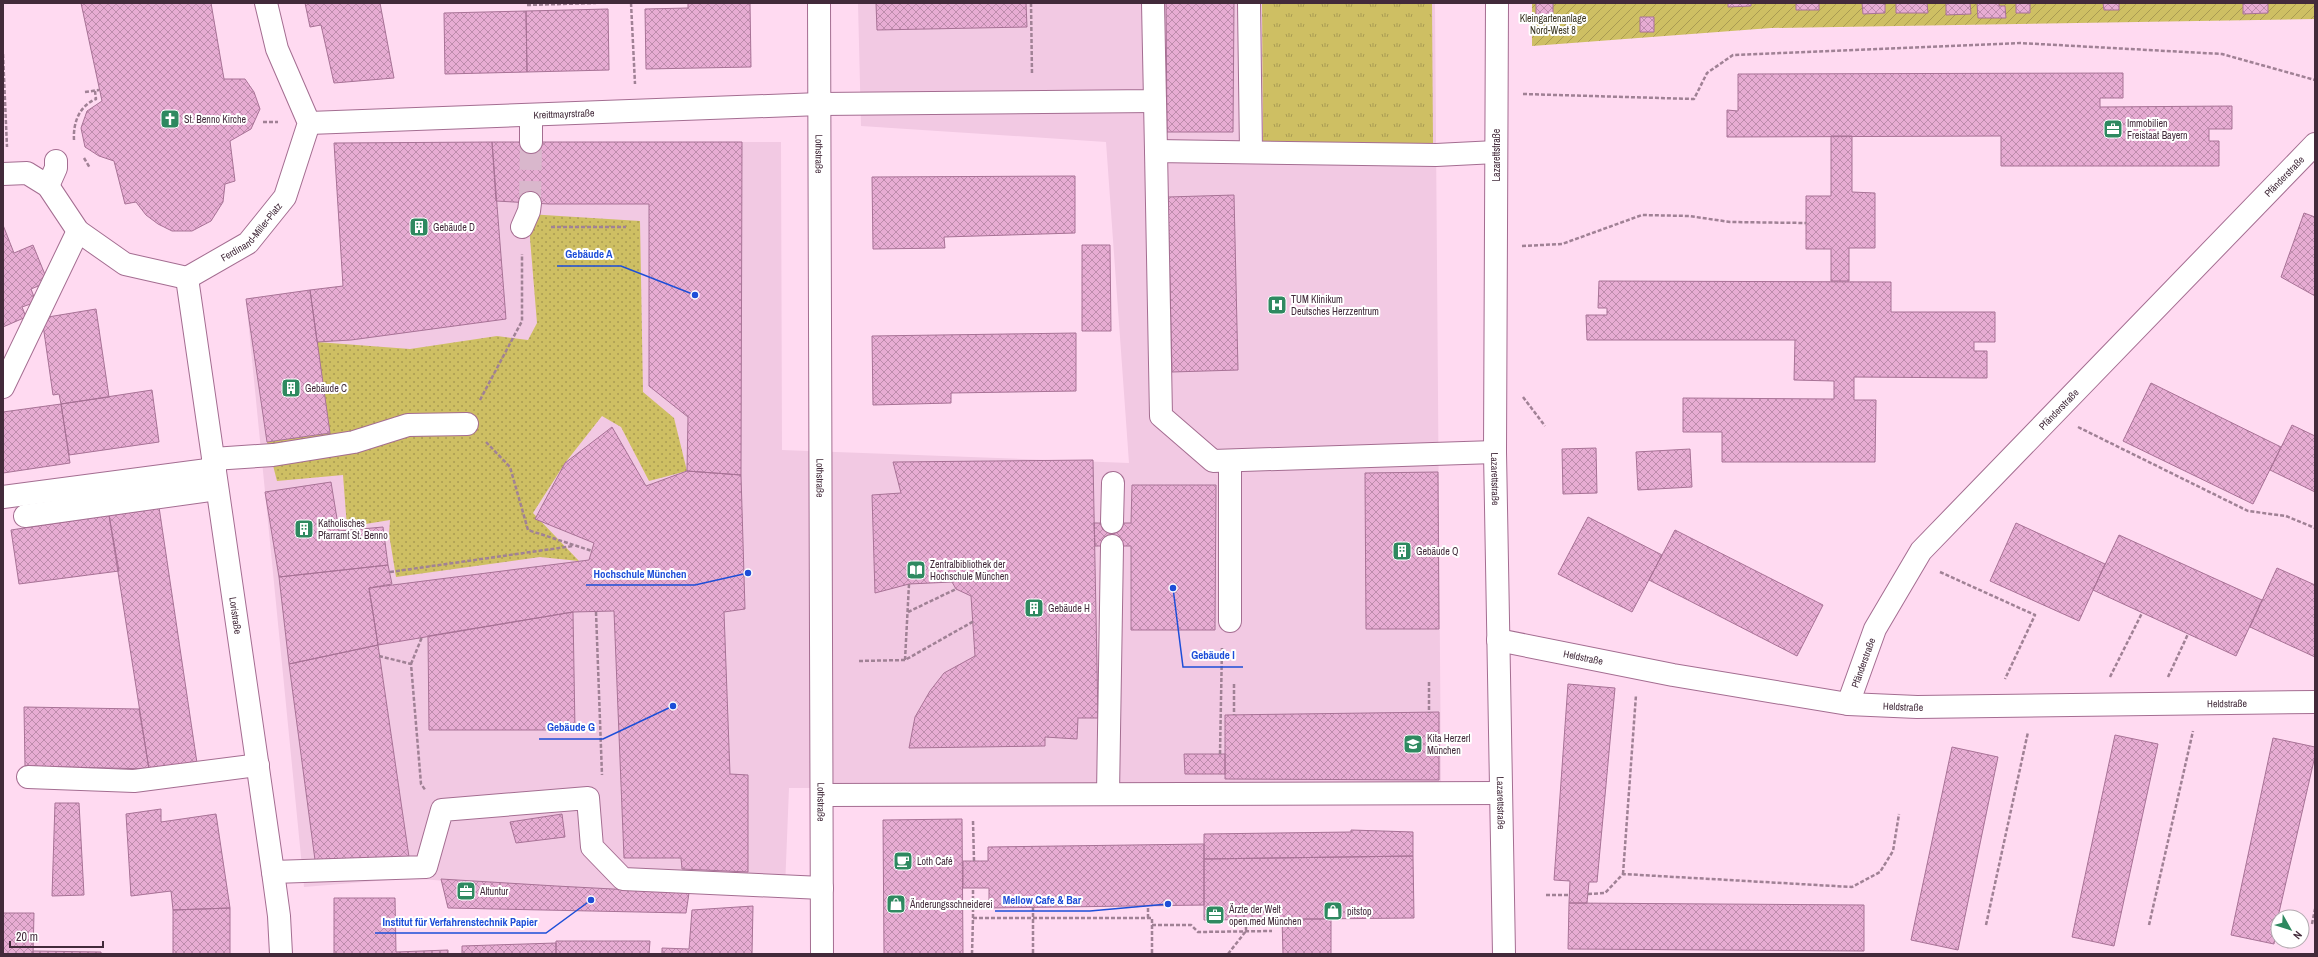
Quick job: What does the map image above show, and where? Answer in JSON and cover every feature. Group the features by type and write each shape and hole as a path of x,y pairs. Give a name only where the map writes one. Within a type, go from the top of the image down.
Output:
{"street":[{"path":"266,3 277,49 309,123"},
{"name":"Lothstraße","path":"819,3 822,954"},
{"path":"1153,3 1161,416 1213,461 1495,452"},
{"path":"1250,3 1250,152"},
{"name":"Lazarettstraße","path":"1497,3 1495,452 1504,954"},
{"name":"Kreittmayrstraße","path":"309,123 820,104 1155,101"},
{"path":"531,114 531,142"},
{"name":"Ferdinand-Miller-Platz","path":"187,278 248,243 285,197 309,123"},
{"name":"Pfänderstraße","path":"1848,704 1875,629 1921,551 2054,416 2315,144"},
{"path":"1156,151 1436,155 1496,152"},
{"path":"48,186 56,168 56,161"},
{"path":"4,168 27,173 48,186 78,231 125,264 187,278"},
{"path":"522,227 529,212 530,203"},
{"path":"3,387 78,231"},
{"name":"Loristraße","path":"187,278 273,872 279,916 281,954"},
{"path":"25,516 215,472 273,455 354,442 408,425 467,424"},
{"path":"1230,460 1230,621"},
{"path":"3,497 215,472"},
{"path":"1112,522 1113,483"},
{"path":"1108,794 1112,546"},
{"name":"Heldstraße","path":"1498,640 1637,668 1848,704 1917,707 2315,702"},
{"path":"28,777 134,781 258,765"},
{"path":"822,795 1500,793"},
{"path":"273,872 426,867 442,810 588,798 592,847 623,879 822,888"}],"path":[{"path":"527,5 596,3"},
{"path":"631,3 636,111"},
{"path":"1031,3 1032,102"},
{"path":"1496,93 1694,99 1707,74 1733,55 2020,43 2222,54 2315,80"},
{"path":"3,54 4,168"},
{"path":"76,144 74,129 76,120 82,109 96,99 95,90"},
{"path":"85,92 99,90"},
{"path":"82,155 90,168"},
{"path":"1496,248 1562,244 1642,215 1689,216 1730,222 1806,223"},
{"path":"592,551 528,530 510,467 467,424 522,321 522,227 626,227"},
{"path":"1525,246 1525,254"},
{"path":"1524,389 1523,397 1545,426"},
{"path":"2054,416 2248,511 2286,516 2315,528"},
{"path":"390,572 575,546"},
{"path":"1936,570 2035,615 1991,706"},
{"path":"905,660 909,584"},
{"path":"908,612 956,589"},
{"path":"588,798 602,788 596,612"},
{"path":"2096,704 2142,613"},
{"path":"859,661 905,660 974,621"},
{"path":"1220,754 1222,640 1230,621"},
{"path":"2155,704 2188,634"},
{"path":"422,637 411,664 421,784 442,810"},
{"path":"379,656 411,664"},
{"path":"1588,894 1605,893 1623,874 1637,668"},
{"path":"1428,682 1429,713"},
{"path":"1234,684 1234,715"},
{"path":"2148,925 2199,703"},
{"path":"1986,926 2034,705"},
{"path":"973,795 974,861"},
{"path":"1623,874 1852,887 1880,872 1893,852 1899,814"},
{"path":"972,954 974,888"},
{"path":"1546,895 1569,895"},
{"path":"1148,906 1148,918"},
{"path":"1033,907 1033,954"},
{"path":"2312,924 2315,909"},
{"path":"973,918 1152,918 1152,954"},
{"path":"1228,954 1246,931 1246,920"},
{"path":"1152,925 1191,925 1198,932 1272,931"}],"shaded area":[{"path":"858,3 1435,3 1441,787 789,788 785,888 607,896 412,878 304,887 246,299 343,286 334,143 781,142 782,450 1129,463 1106,142 861,126"}],"green space":[{"path":"1262,3 1432,3 1433,144 1263,147"},
{"name":"Kleingartenanlage Nord-West 8","path":"1532,3 2315,3 2315,19 1771,28 1532,46"},
{"path":"528,214 640,221 643,392 674,418 687,471 649,481 621,427 602,416 565,463 533,513 579,561 540,557 396,577 389,534 390,520 347,527 343,475 277,481 267,442 330,433 317,342 410,349 497,336 528,340 537,323"}],"building":[{"name":"St. Benno Kirche","path":"81,3 211,3 224,79 245,79 254,92 260,109 251,129 230,141 235,181 225,184 223,202 211,221 192,231 172,231 158,224 146,215 136,202 125,204 114,161 99,156 85,147 81,128 87,111 102,101"},
{"path":"305,3 380,3 394,78 334,83 321,25 310,27"},
{"path":"688,3 750,3 751,67 646,69 645,9 688,8"},
{"path":"876,3 1026,3 1027,27 877,30"},
{"path":"1166,3 1234,3 1233,132 1167,132"},
{"path":"1536,3 1553,3 1553,18 1536,18"},
{"path":"1728,3 1751,3 1751,6 1728,7"},
{"path":"1796,3 1819,3 1819,10 1796,10"},
{"path":"1862,3 1885,3 1885,13 1863,14"},
{"path":"1896,3 1927,3 1928,13 1896,13"},
{"path":"1946,3 1970,3 1971,14 1946,15"},
{"path":"1977,3 1999,3 1999,6 2005,6 2006,18 1978,18"},
{"path":"2016,3 2030,3 2030,13 2016,13"},
{"path":"2103,3 2119,3 2119,10 2104,10"},
{"path":"2243,3 2268,3 2268,13 2243,14"},
{"path":"608,9 609,70 527,72 526,11"},
{"path":"526,11 527,72 445,74 444,13"},
{"path":"1640,17 1654,17 1654,32 1640,32"},
{"path":"2123,73 2123,98 2100,98 2100,107 2232,106 2232,129 2209,129 2209,141 2219,141 2219,166 2001,166 2001,136 1727,137 1727,110 1738,111 1738,74"},
{"path":"1831,136 1852,136 1852,192 1875,193 1875,248 1849,248 1849,281 1831,281 1831,249 1806,249 1806,196 1831,196"},
{"path":"492,142 742,142 741,475 687,471 688,417 649,386 649,204 549,204 496,201"},
{"name":"Gebäude D","path":"492,142 506,319 351,340 317,342 310,290 343,286 334,143"},
{"path":"1075,176 1075,233 944,237 945,248 873,249 872,177"},
{"path":"1234,195 1238,370 1172,372 1168,197"},
{"path":"2304,213 2315,217 2315,296 2281,277"},
{"path":"3,225 14,253 33,245 48,282 31,289 36,302 22,307 26,317 3,327"},
{"path":"1082,245 1110,245 1111,331 1082,331"},
{"path":"1599,281 1891,282 1891,312 1995,312 1995,342 1974,342 1974,351 1987,351 1987,378 1854,377 1854,400 1876,400 1875,462 1722,462 1722,432 1683,432 1683,398 1834,399 1834,381 1794,380 1795,340 1587,340 1586,315 1607,315 1607,308 1598,308"},
{"name":"Gebäude C","path":"310,290 330,433 267,442 246,299"},
{"path":"96,309 109,397 61,404 59,394 53,395 42,318"},
{"path":"1076,333 1076,391 951,393 951,403 873,405 872,336"},
{"path":"2151,383 2281,447 2253,504 2123,441"},
{"path":"152,390 159,442 69,455 61,404"},
{"path":"61,404 70,463 3,473 3,412"},
{"path":"2292,425 2315,436 2315,492 2270,470"},
{"path":"612,427 646,486 687,471 741,475 745,609 724,612 730,774 748,775 748,872 682,869 681,858 624,858 614,611 573,612 378,645 369,588 589,560 594,543 535,519 565,463"},
{"path":"1596,448 1597,493 1563,494 1562,449"},
{"path":"1690,449 1692,487 1638,490 1636,452"},
{"name":"Gebäude H","path":"1093,460 1098,718 1078,718 1077,739 1045,737 1045,746 909,748 915,717 930,691 944,673 975,656 971,596 956,589 952,582 909,584 875,593 872,495 901,493 893,462"},
{"name":"Gebäude Q","path":"1438,472 1439,629 1366,629 1365,473"},
{"name":"Katholisches Pfarramt St. Benno","path":"331,482 339,531 383,527 388,565 279,577 265,492"},
{"path":"1132,485 1216,485 1215,630 1131,630 1131,546 1095,546 1094,523 1131,523"},
{"path":"159,507 197,763 149,769 109,515"},
{"path":"109,515 119,571 19,584 11,530"},
{"path":"1588,517 1662,555 1632,612 1558,574"},
{"path":"2016,523 2105,564 2079,621 1990,581"},
{"path":"1675,530 1823,605 1797,656 1649,580"},
{"path":"2119,535 2262,600 2236,656 2093,590"},
{"path":"388,565 392,584 369,588 378,645 289,664 279,577"},
{"path":"2277,568 2315,585 2315,657 2250,627"},
{"path":"573,612 575,730 429,730 428,636"},
{"path":"378,645 409,857 315,860 289,664"},
{"path":"1568,684 1615,688 1597,882 1589,882 1587,903 1569,903 1570,881 1554,880"},
{"path":"24,707 139,709 149,769 25,766"},
{"path":"1439,712 1439,780 1225,779 1225,715"},
{"path":"2115,735 2158,744 2114,946 2072,937"},
{"path":"2273,738 2315,747 2315,756 2280,909 2270,909 2270,943 2231,935"},
{"path":"1952,747 1998,757 1958,950 1911,940"},
{"path":"1184,754 1225,754 1225,774 1185,774"},
{"path":"55,803 79,803 84,895 52,896"},
{"path":"161,809 161,822 216,814 230,908 173,910 171,891 131,896 126,814"},
{"path":"562,814 565,837 516,843 510,822"},
{"path":"962,819 963,954 884,954 883,820"},
{"path":"1351,830 1413,832 1413,856 1204,859 1204,834 1351,832"},
{"path":"1204,844 1204,905 989,908 989,888 963,888 963,861 988,861 988,847"},
{"path":"1413,856 1414,918 1204,920 1204,859"},
{"path":"441,879 689,893 686,913 448,908"},
{"path":"334,898 395,898 396,952 448,950 448,954 334,954"},
{"path":"1569,903 1864,905 1864,951 1568,949"},
{"path":"753,906 752,954 662,954 662,948 689,949 692,910"},
{"path":"230,908 230,954 173,954 173,910"},
{"path":"3,913 34,913 33,954 3,954"},
{"path":"1282,919 1331,919 1331,954 1283,954"},
{"path":"556,941 650,941 649,954 556,954"},
{"path":"556,943 556,954 462,954 462,946"},
{"path":"33,951 101,952 101,954 33,954"}],"tunnel":[{"path":"530,203 531,142"}],"place":[{"name":"St. Benno Kirche","path":"170,119"},
{"name":"Immobilien Freistaat Bayern","path":"2113,129"},
{"name":"Gebäude D","path":"419,227"},
{"name":"Gebäude A","path":"695,295"},
{"name":"TUM Klinikum Deutsches Herzzentrum","path":"1277,305"},
{"name":"Gebäude C","path":"291,388"},
{"name":"Katholisches Pfarramt St. Benno","path":"304,529"},
{"name":"Gebäude Q","path":"1402,551"},
{"name":"Zentralbibliothek der Hochschule München","path":"916,570"},
{"name":"Hochschule München","path":"748,573"},
{"name":"Gebäude I","path":"1173,588"},
{"name":"Gebäude H","path":"1034,608"},
{"name":"Gebäude G","path":"673,706"},
{"name":"Kita Herzerl München","path":"1413,744"},
{"name":"Loth Café","path":"903,861"},
{"name":"Altuntur","path":"466,891"},
{"name":"Institut für Verfahrenstechnik Papier","path":"591,900"},
{"name":"Änderungsschneiderei","path":"896,904"},
{"name":"Mellow Cafe & Bar","path":"1168,904"},
{"name":"pitstop","path":"1333,911"},
{"name":"Ärzte der Welt open.med München","path":"1215,915"}]}
